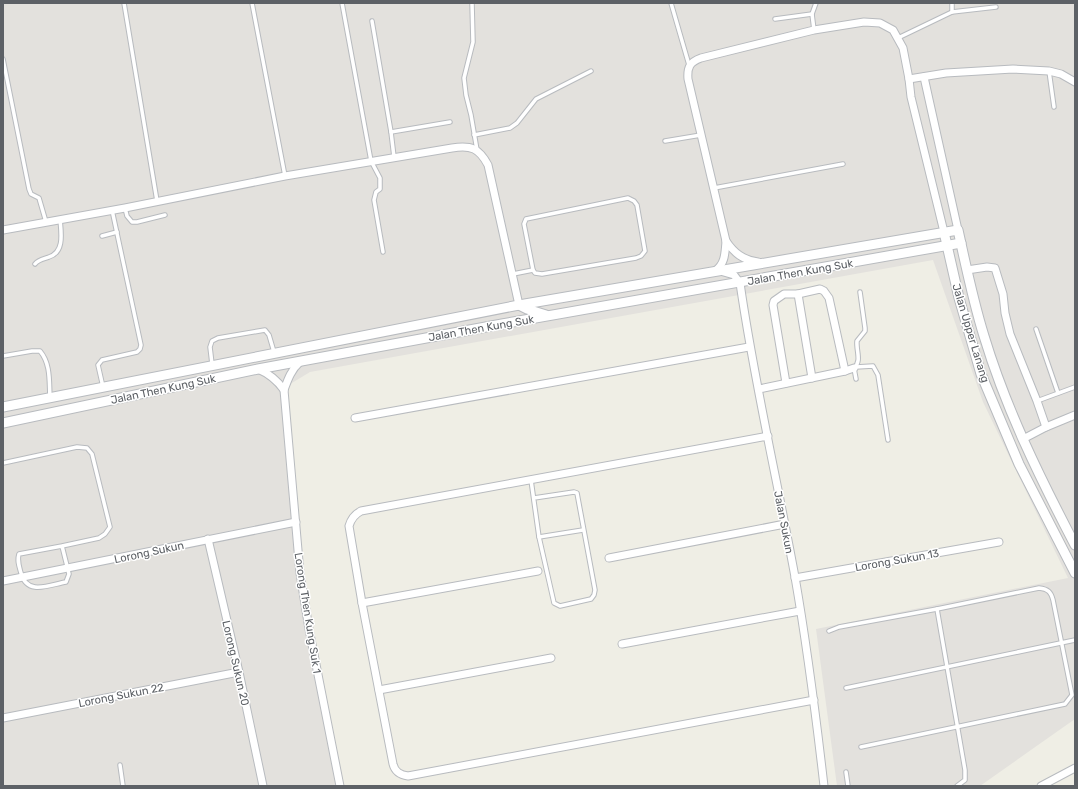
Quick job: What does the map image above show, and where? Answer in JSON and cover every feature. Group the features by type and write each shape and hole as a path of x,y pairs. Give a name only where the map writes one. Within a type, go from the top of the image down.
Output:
{"street":[{"path":"717,271 721,267 726,242 688,79 687,71 689,65 694,60 701,58 814,30 864,22 880,23 893,30 898,38"},
{"name":"Jalan Upper Lanang","path":"898,38 903,48 911,97 959,298 981,374 1019,464 1075,573"},
{"path":"909,79 946,73 1013,69 1049,71 1074,79"},
{"name":"Jalan Upper Lanang","path":"924,77 967,270 984,337 999,380 1023,439 1075,545"},
{"path":"3,230 125,208 285,176 394,157 465,147 477,150 483,156 488,165 513,274 519,305 516,314 502,324"},
{"name":"Jalan Then Kung Suk","path":"3,407 519,305 958,230"},
{"path":"726,242 732,251 741,257 750,261 765,263"},
{"name":"Jalan Then Kung Suk","path":"3,422 258,369 502,324 961,243"},
{"path":"967,270 991,266 995,268 1004,294 1005,313 1010,334 1046,427"},
{"path":"717,271 734,275 740,283"},
{"name":"Jalan Sukun","path":"740,283 749,348 759,389 795,578 814,700 824,786"},
{"path":"786,382 773,305 774,301 784,294 798,294 820,289 824,291 829,298 845,371"},
{"path":"798,294 812,378"},
{"path":"519,305 550,316"},
{"path":"355,418 749,348"},
{"path":"284,390 294,367 300,362"},
{"path":"759,389 855,368"},
{"path":"258,369 268,373 277,380 284,390"},
{"name":"Lorong Then Kung Suk 1","path":"284,390 300,573 309,629 340,786"},
{"path":"1023,439 1046,427 1075,415"},
{"path":"768,436 361,511 350,521 350,526 362,603 394,768 399,774 408,776 814,700"},
{"name":"Lorong Sukun","path":"3,582 296,522"},
{"path":"609,558 785,524"},
{"name":"Lorong Sukun 20","path":"208,539 239,672 263,786"},
{"name":"Lorong Sukun 13","path":"795,578 999,542"},
{"path":"362,603 538,571"},
{"path":"622,644 800,611"},
{"path":"378,690 551,658"},
{"name":"Lorong Sukun 22","path":"3,718 239,672"},
{"path":"1041,786 1075,768"}],"lane":[{"path":"124,3 157,201"},
{"path":"252,3 285,176"},
{"path":"342,3 371,161 380,178 380,189 376,192 374,200 383,252"},
{"path":"472,3 473,42 464,78 477,150"},
{"path":"671,3 689,65"},
{"path":"814,30 812,14 816,3"},
{"path":"952,3 952,12"},
{"path":"898,38 952,12 996,7"},
{"path":"775,19 812,14"},
{"path":"372,22 394,157"},
{"path":"3,59 29,189 31,194 39,198 46,222"},
{"path":"474,135 510,128 517,122 536,99 591,71"},
{"path":"1049,71 1054,106"},
{"path":"391,132 450,122"},
{"path":"665,141 701,135"},
{"path":"714,188 843,164"},
{"path":"513,274 533,270 535,273 542,274 641,256 645,251 636,202 628,198 526,219 524,224 533,270"},
{"path":"125,208 127,216 132,222 165,215"},
{"path":"103,387 98,365 100,362 102,360 137,352 140,350 141,345 112,210"},
{"path":"35,264 38,260 52,256 62,242 60,219"},
{"path":"102,236 117,232"},
{"path":"856,379 855,368 858,360 857,341 865,331 860,292"},
{"path":"1036,329 1058,393"},
{"path":"213,365 210,347 212,341 218,338 265,330 269,335 274,353"},
{"path":"3,356 40,351 45,357 47,364 50,397"},
{"path":"855,368 873,366 878,375 888,440"},
{"path":"1037,401 1075,387"},
{"path":"3,463 77,447 88,448 92,454 110,527 105,534 98,538 18,554 18,564 22,578 32,587 36,588 66,582 69,574 62,546"},
{"path":"531,480 539,537 554,601 560,606 592,600 594,595 577,493 574,492 534,498"},
{"path":"539,537 583,530"},
{"path":"829,631 839,627 937,610 1031,590 1046,589 1054,600 1072,695 1065,704 861,747"},
{"path":"937,610 958,726 965,776 965,780 957,786"},
{"path":"846,688 1075,640"},
{"path":"120,765 123,786"},
{"path":"846,772 848,786"}],"shaded area":[{"path":"3,3 1075,3 1075,719 980,786 837,786 816,629 1068,578 983,402 933,260 310,372 282,389 300,593 338,786 3,786"}]}
